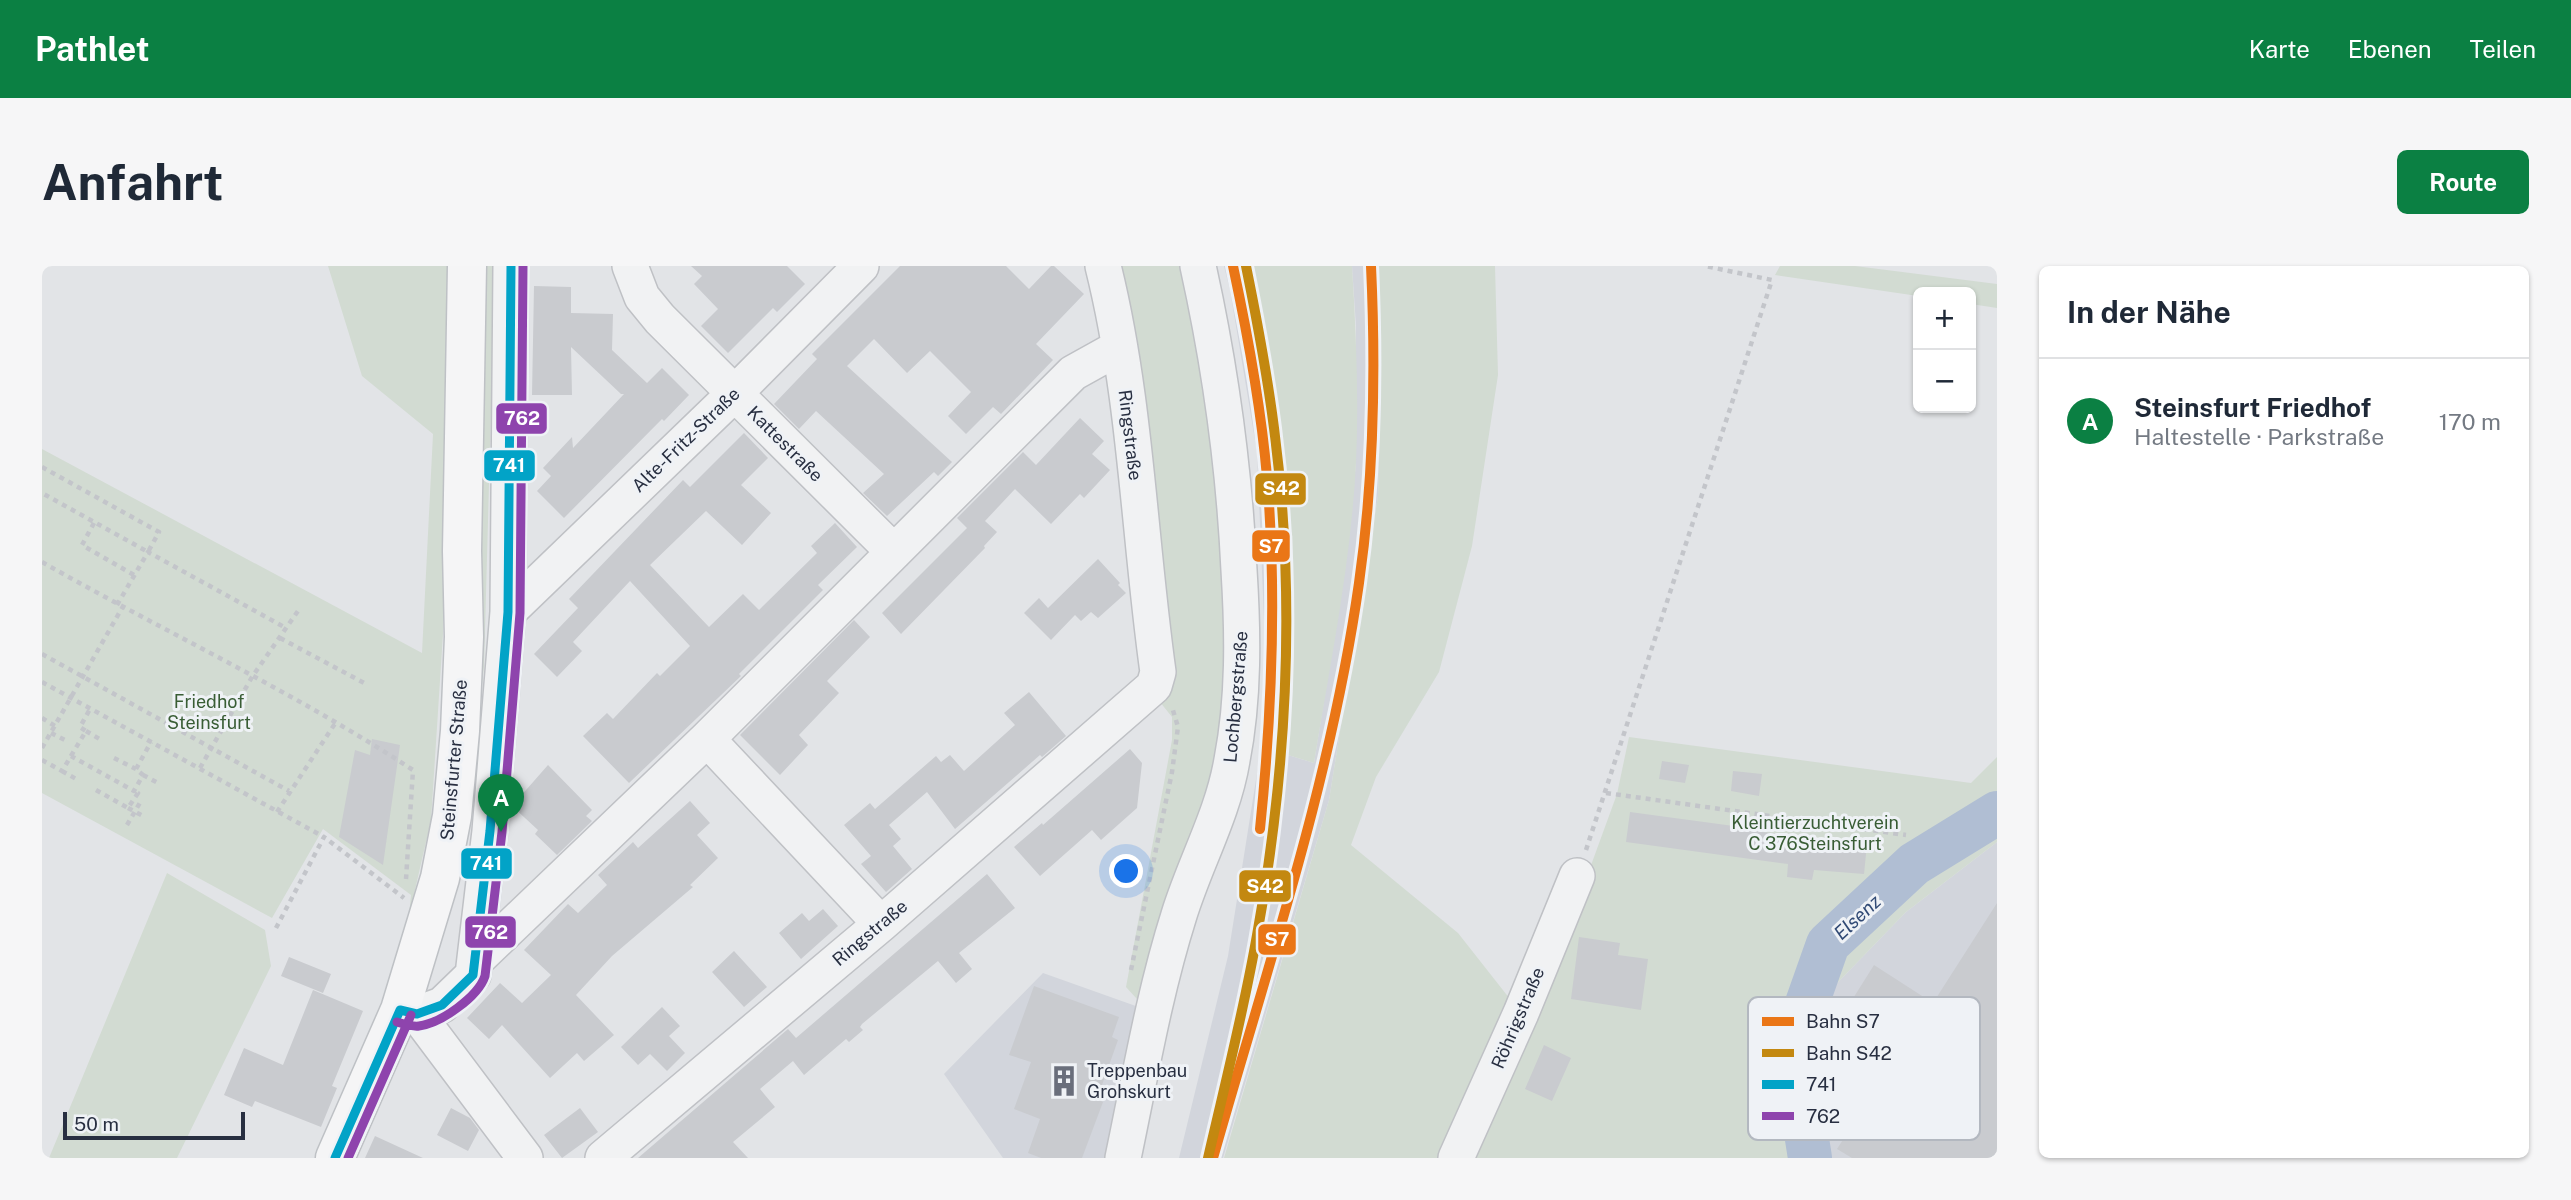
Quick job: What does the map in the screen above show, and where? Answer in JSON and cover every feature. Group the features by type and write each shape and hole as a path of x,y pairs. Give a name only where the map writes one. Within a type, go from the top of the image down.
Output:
{"main road":[{"name":"Steinsfurter Straße","path":"335,1158 409,1012 452,816 460,730 464,637 467,266"}],"street":[{"path":"511,266 508,612 490,831 475,961 473,975 442,1005 409,1012 524,1158"},
{"name":"Kattestraße","path":"630,266 635,283 650,307 894,552"},
{"name":"Alte-Fritz-Straße","path":"508,612 734,394 861,266"},
{"name":"Ringstraße","path":"603,1158 881,924 1154,686 1158,672 1128,407 1111,299 1103,266"},
{"name":"Lochbergstraße","path":"1123,1158 1170,944 1190,880 1228,781 1240,692 1243,641 1230,444 1214,337 1198,266"},
{"path":"475,961 707,739 1073,373 1118,348"},
{"path":"707,739 881,924"},
{"name":"Röhrigstraße","path":"1456,1158 1521,1013 1577,876"}],"path":[{"path":"1577,876 1772,280 1705,266"},
{"path":"42,467 159,533 42,748"},
{"path":"42,494 286,628"},
{"path":"94,523 82,545 134,575"},
{"path":"42,562 336,722 413,770 403,910"},
{"path":"200,768 252,677 300,608"},
{"path":"280,638 366,684"},
{"path":"42,654 289,791"},
{"path":"42,682 324,837 404,898"},
{"path":"1129,981 1178,727 1169,701 1154,686"},
{"path":"90,709 80,727 103,741"},
{"path":"42,718 55,726"},
{"path":"276,812 336,722"},
{"path":"62,771 86,731"},
{"path":"51,733 65,740"},
{"path":"136,769 151,742"},
{"path":"71,756 138,793 128,808"},
{"path":"114,758 160,784"},
{"path":"42,760 78,780"},
{"path":"134,791 143,775"},
{"path":"96,790 145,817"},
{"path":"1606,793 1906,835"},
{"path":"127,825 141,801"},
{"path":"276,928 324,837"}],"shaded area":[{"path":"1224,266 1238,266 1269,433 1275,521 1275,751 1314,763 1345,569 1356,463 1356,326 1352,266 1379,266 1381,391 1378,496 1329,800 1223,1158 1179,1158 1228,956 1259,761 1265,643 1257,452"},
{"path":"1997,842 1997,1158 1827,1158 1826,1140 1980,1140 1980,997 1824,997 1906,912"},
{"path":"1043,973 1147,1010 1108,1158 1003,1158 944,1074"}],"green space":[{"name":"Friedhof Steinsfurt","path":"328,266 450,266 443,634 431,820 409,916 411,895 323,829 272,918 42,793 42,449 422,653 433,434 362,376"},
{"path":"479,266 495,266 484,667 480,701"},
{"path":"1108,266 1188,266 1200,310 1231,620 1227,727 1147,1010 1126,987 1172,740 1172,717 1160,702"},
{"path":"1238,266 1352,266 1357,389 1353,501 1339,613 1314,763 1275,751 1278,593 1273,474 1256,350"},
{"name":"Kleintierzuchtverein C 376Steinsfurt","path":"1379,266 1495,266 1498,375 1472,546 1439,672 1376,777 1351,845 1458,933 1521,1013 1590,868 1617,794 1629,737 1971,783 1997,757 1997,842 1906,912 1824,997 1748,997 1748,1140 1826,1140 1827,1158 1224,1158 1329,800 1378,496 1381,391"},
{"path":"1780,266 1855,266 1997,284 1997,308 1976,305 1976,287 1913,287 1913,295 1775,275"},
{"path":"167,873 265,930 271,966 177,1158 49,1158"}],"building":[{"path":"691,266 787,266 805,284 777,312 773,308 728,353 701,326 718,309 694,284 702,276"},
{"path":"900,266 1006,266 1029,289 1054,266 1084,294 1036,344 1053,360 1001,414 993,407 966,434 948,416 971,392 930,351 907,373 874,339 847,366 952,462 938,476 934,472 887,516 863,493 884,474 816,411 799,429 774,404 817,359 812,354"},
{"path":"534,286 571,287 571,313 613,314 612,350 647,383 662,368 689,395 564,518 537,491 551,476 543,468 572,437 573,448 624,394 571,347 572,395 532,395"},
{"path":"1080,418 1104,441 1092,454 1110,470 1084,498 1080,494 1051,524 1015,489 985,521 997,532 985,548 901,634 882,613 967,528 957,518 1023,452 1036,465"},
{"path":"744,433 768,458 741,485 771,513 742,545 706,511 650,565 709,627 743,594 759,610 817,553 811,546 835,523 857,547 818,585 823,590 739,674 741,676 629,783 583,736 607,713 613,719 657,673 660,676 690,646 630,581 573,642 582,651 557,677 534,654 578,608 569,599 683,480 690,487"},
{"path":"1098,559 1126,593 1098,618 1091,612 1081,621 1075,615 1051,640 1024,613 1039,598 1048,608"},
{"path":"854,620 870,637 827,681 839,693 799,735 808,745 780,775 740,735"},
{"path":"1029,692 1066,736 1042,757 1040,755 955,829 927,792 889,825 901,839 893,846 912,869 886,892 861,864 871,856 844,825 870,803 875,809 936,756 941,762 950,755 964,771 1015,725 1004,713"},
{"path":"372,739 400,745 383,865 339,837 355,750 370,755"},
{"path":"1130,749 1142,763 1137,808 1101,840 1092,830 1040,876 1014,847"},
{"path":"1662,761 1689,765 1685,783 1659,779"},
{"path":"548,765 592,810 586,816 592,821 557,855 535,834 538,830 512,806"},
{"path":"1733,771 1762,774 1759,796 1731,791"},
{"path":"690,801 710,823 697,835 718,858 690,885 693,887 612,956 576,995 614,1035 584,1061 577,1053 550,1078 502,1025 489,1039 467,1018 500,983 522,1003 551,975 524,950 568,904 578,913 607,885 598,875 633,842 638,848"},
{"path":"1630,812 1867,844 1864,874 1814,870 1812,880 1787,877 1788,864 1626,842"},
{"path":"987,874 1015,908 959,953 972,969 956,983 938,961 862,1024 860,1027 863,1030 849,1042 846,1039 804,1075 793,1061 760,1089 775,1107 733,1142 748,1158 638,1158 788,1029 796,1038"},
{"path":"1997,903 1997,1158 1852,1158 1837,1149 1843,1140 1980,1140 1980,997 1937,997"},
{"path":"823,909 838,926 801,959 779,933 802,913 809,921"},
{"path":"1579,937 1620,943 1618,955 1648,959 1641,1010 1571,999"},
{"path":"734,951 767,987 744,1007 712,972"},
{"path":"289,957 331,974 323,993 281,976"},
{"path":"1874,965 1924,997 1854,997"},
{"name":"Treppenbau Grohskurt","path":"1034,986 1119,1017 1112,1037 1118,1040 1097,1099 1103,1102 1082,1158 1041,1158 1028,1153 1040,1119 1014,1109 1031,1062 1009,1055"},
{"path":"313,990 363,1011 332,1086 337,1088 321,1127 255,1101 252,1107 224,1095 244,1048 283,1065"},
{"path":"662,1007 680,1026 669,1036 685,1053 667,1071 650,1054 638,1065 621,1047"},
{"path":"1544,1045 1571,1058 1552,1101 1525,1089"},
{"path":"451,1108 470,1118 479,1130 468,1151 437,1135"},
{"path":"580,1108 598,1132 562,1158 544,1135"},
{"path":"375,1136 423,1158 365,1158"}],"waterway":[{"name":"Elsenz","path":"1809,997 1828,944 1914,864 1997,813"},
{"name":"Elsenz","path":"1807,1140 1810,1158"}],"rail line":[{"name":"S7","path":"1233,266 1258,397 1270,521 1272,653 1260,829"},
{"name":"S42","path":"1208,1158 1257,935 1275,809 1285,682 1285,555 1281,491 1268,387 1246,266"},
{"name":"S7","path":"1213,1158 1296,873 1347,656 1364,544 1371,465 1371,266"}],"transit line":[{"name":"741","path":"400,1010 417,1014 442,1005 473,975 490,831 508,612 511,266"},
{"name":"762","path":"397,1022 416,1026 438,1020 467,1000 485,976 502,832 520,613 523,266"},
{"name":"741","path":"335,1158 400,1010"},
{"name":"762","path":"348,1158 411,1015"}],"place":[{"name":"Steinsfurt Friedhof","path":"501,832"},
{"name":"Treppenbau Grohskurt","path":"1064,1081"}]}
